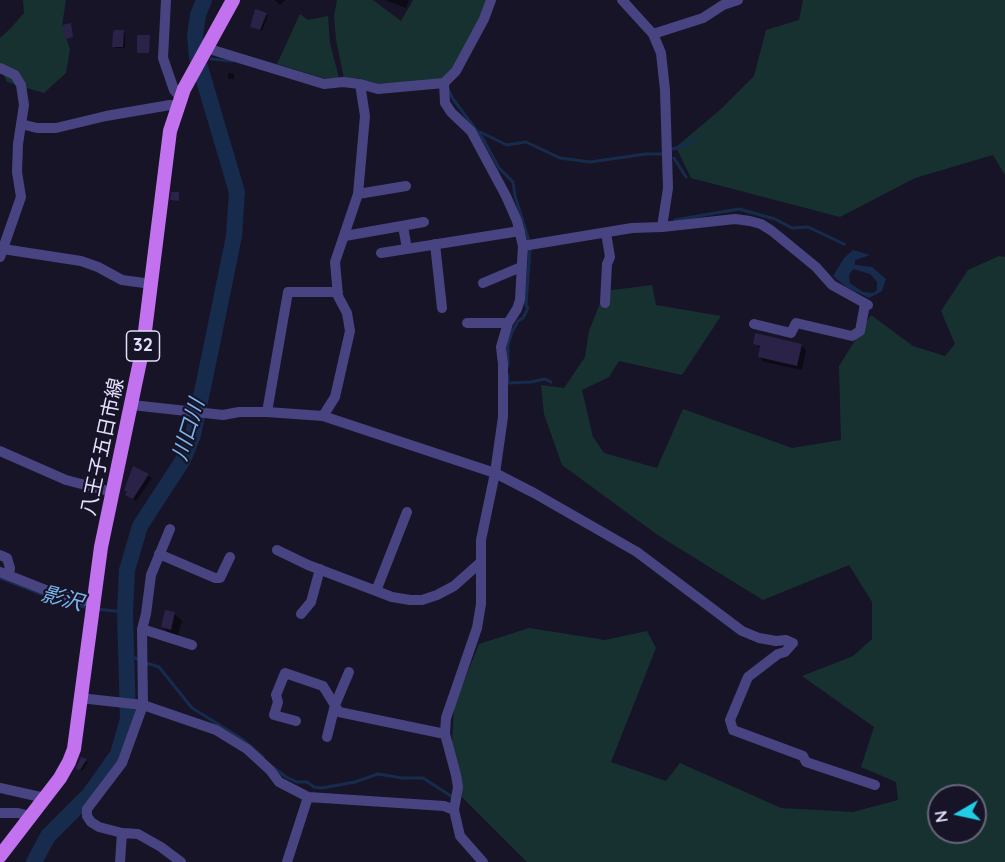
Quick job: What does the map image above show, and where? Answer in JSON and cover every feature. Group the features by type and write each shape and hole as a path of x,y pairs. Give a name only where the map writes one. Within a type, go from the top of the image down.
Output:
{"main road":[{"name":"八王子五日市線","path":"0,856 60,778 70,760 75,743 92,607 112,492 143,347 167,148 180,97 233,0"}],"street":[{"path":"21,124 37,128 56,128 106,116 170,105 180,97 174,90 162,58 166,0"},
{"path":"206,48 324,84 342,82 378,88 444,82 456,71 484,19 491,0"},
{"path":"622,0 652,34 661,53 665,90 668,188 662,227"},
{"path":"652,34 703,18 723,5 738,0"},
{"path":"0,68 15,75 21,85 24,105 17,172 21,197 1,253 81,261 122,280 152,284"},
{"path":"444,82 445,103 471,131 506,196 520,231 523,246 520,300 508,323 501,347 503,417 482,540 481,604 477,628 446,718 445,734 458,787 454,810 460,836 483,862"},
{"path":"323,416 335,398 350,331 347,313 338,292 335,262 358,194 365,116 360,84"},
{"path":"358,194 406,186"},
{"path":"523,246 632,228 735,219 761,224 794,248 832,285 866,305 860,331 852,336 796,323 791,333 754,324"},
{"path":"345,236 424,222"},
{"path":"403,226 407,249"},
{"path":"381,253 520,231"},
{"path":"605,303 607,264 610,257 606,233"},
{"path":"435,244 442,308"},
{"path":"483,283 521,267"},
{"path":"267,412 288,292 338,292"},
{"path":"467,324 508,323"},
{"path":"132,405 212,414 267,412 323,416 495,473 637,552 742,631 759,638 786,640 794,643 785,652 778,654 748,677 730,720 733,730 802,756 806,762 875,785"},
{"path":"0,451 66,480 112,492"},
{"path":"376,591 407,512"},
{"path":"170,529 151,575 142,629 141,704 122,764 87,809 87,816 99,828 138,834 181,862"},
{"path":"277,550 376,591 410,600 422,600 454,586 481,562"},
{"path":"159,554 215,578 220,578 230,557"},
{"path":"0,555 7,558 10,568 5,573 92,607"},
{"path":"301,614 311,602 320,569"},
{"path":"142,629 192,645"},
{"path":"327,737 335,705 350,672"},
{"path":"296,721 274,715 278,702 276,695 285,674 323,686 339,712 445,734"},
{"path":"80,698 141,704 216,730 247,749 270,770 279,782 308,796 444,806 454,810"},
{"path":"0,788 45,798"},
{"path":"287,862 308,796"},
{"path":"0,813 30,816"},
{"path":"120,862 122,833"}],"green space":[{"path":"23,0 66,0 62,26 70,49 66,73 44,93 7,82 0,66 0,38 24,13"},
{"path":"337,0 373,0 401,21 413,0 486,0 481,16 453,68 440,82 376,87 359,78 344,78 336,40 334,16"},
{"path":"803,0 1005,0 1005,175 993,155 915,178 840,217 691,178 676,147 721,109 754,76 766,30 799,20"},
{"path":"300,14 308,20 328,16 330,43 339,78 326,79 277,64"},
{"path":"999,256 1005,257 1005,862 527,862 462,797 451,763 454,706 479,644 529,628 605,640 647,631 656,648 611,762 666,781 680,763 781,808 853,812 898,800 896,782 861,767 874,727 802,676 853,656 872,639 872,602 849,565 763,600 659,536 562,465 544,414 541,385 564,388 585,357 589,331 605,291 652,285 656,305 721,316 682,375 619,361 609,377 582,390 593,437 604,453 657,468 683,409 792,448 841,440 839,366 871,315 913,346 945,356 955,344 941,311 968,270"}],"water":[{"path":"853,250 870,255 855,260 855,265 872,267 886,279 882,291 869,298 846,287 833,276 844,258","holes":["853,269 870,274 877,282 877,290 873,293 863,292 850,283 849,275"]}],"building":[{"path":"255,9 267,13 260,30 250,27"},
{"path":"71,23 73,37 65,39 62,25"},
{"path":"115,30 124,30 123,47 112,47"},
{"path":"137,35 150,35 149,53 137,53"},
{"path":"171,192 179,192 179,201 170,200"},
{"path":"755,333 802,344 797,366 758,357 760,346 753,344"},
{"path":"133,466 149,474 133,499 125,495 127,492 124,490"},
{"path":"165,610 175,612 171,630 161,627"},
{"path":"81,757 87,759 80,770 76,769"}],"waterway":[{"name":"川口川","path":"34,862 48,836 89,795 118,754 128,719 125,612 127,570 140,526 183,460 193,435 234,236 237,192 197,57 195,36 198,15 204,0"},
{"path":"211,59 232,61"},
{"path":"449,91 483,139 499,168 513,182 529,241"},
{"path":"480,132 507,145 526,142 560,158 590,162 662,154"},
{"path":"673,149 686,145 696,138"},
{"path":"674,158 686,177"},
{"path":"675,220 739,209 775,219 792,228 808,227 844,244"},
{"path":"508,366 508,344 512,332 528,308 526,306 530,248"},
{"path":"508,375 508,383 545,379 551,382"},
{"name":"影沢","path":"0,578 59,601 89,608"},
{"name":"影沢","path":"96,609 125,612"},
{"path":"127,653 137,659"},
{"path":"146,663 159,667 192,708 242,739 263,757"},
{"path":"274,768 297,782 307,782 314,787 322,788 355,782 378,774 402,778 423,778 451,796"}]}
